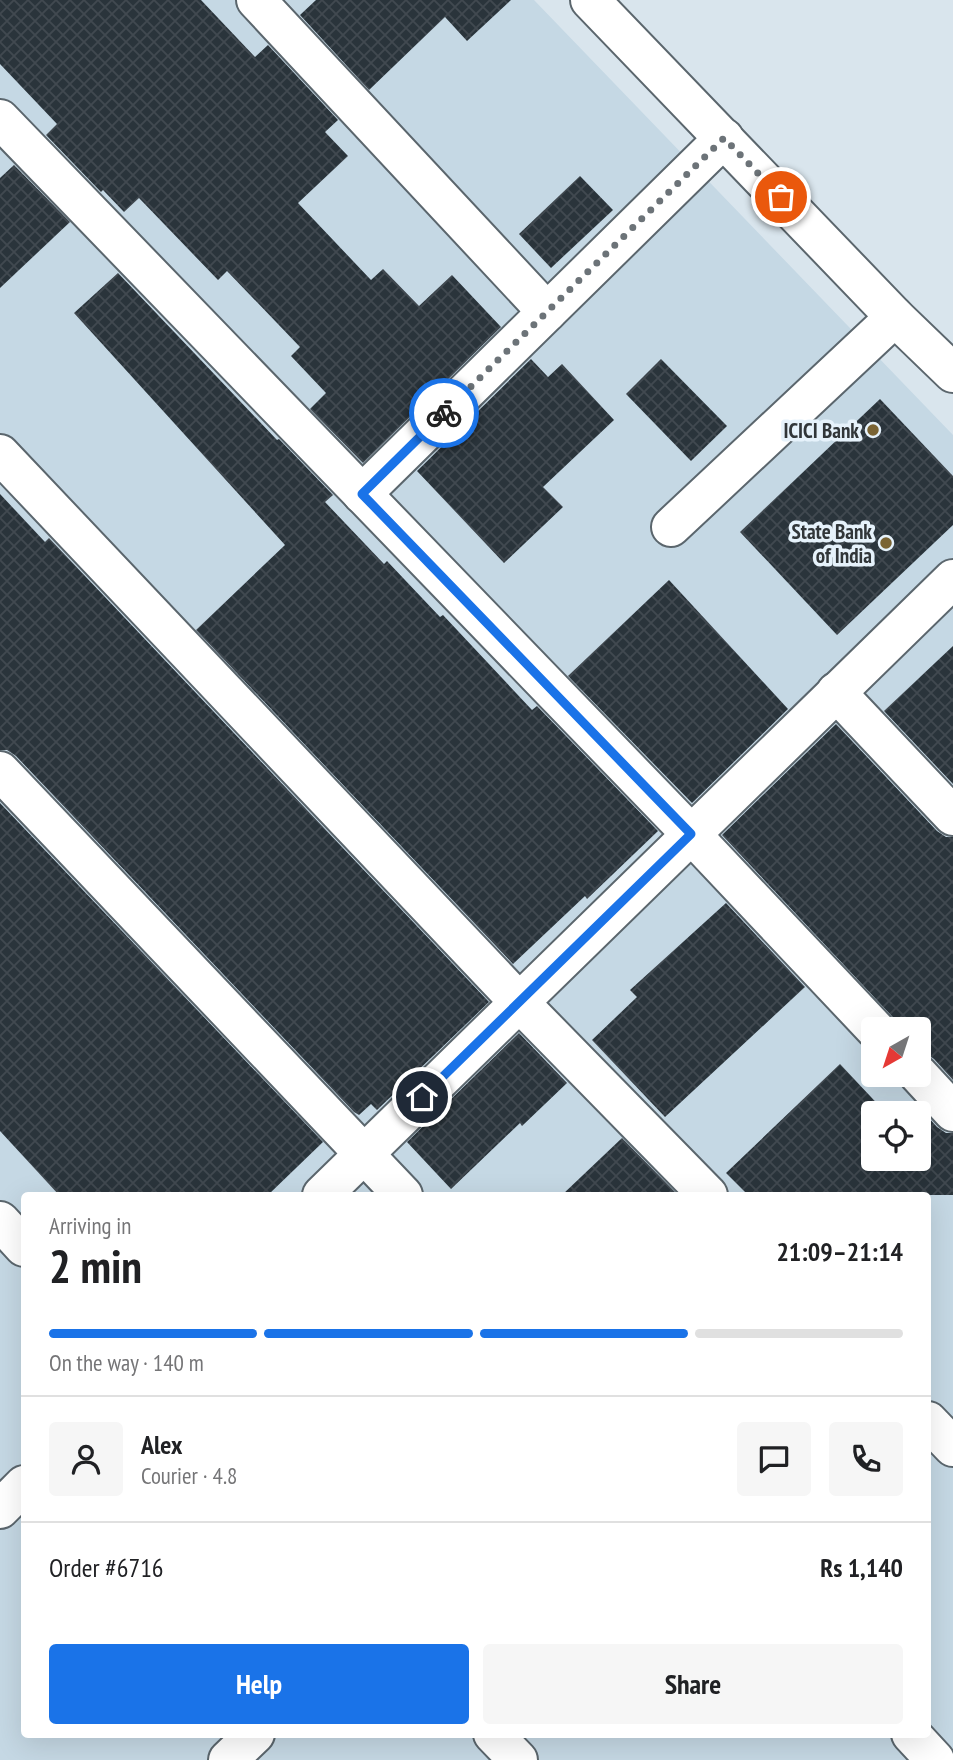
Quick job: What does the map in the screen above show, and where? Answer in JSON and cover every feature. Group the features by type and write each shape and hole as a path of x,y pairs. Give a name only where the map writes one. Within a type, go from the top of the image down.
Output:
{"street":[{"path":"256,0 547,312"},
{"path":"590,0 895,317 948,358"},
{"path":"0,120 691,834 864,1017"},
{"path":"362,494 724,138"},
{"path":"671,527 895,317"},
{"path":"0,454 519,1002 705,1192"},
{"path":"325,1192 953,579"},
{"path":"836,692 953,816"},
{"path":"0,771 400,1192"},
{"path":"930,1087 953,1112"},
{"path":"0,1221 21,1244"},
{"path":"931,1424 953,1447"},
{"path":"0,1509 21,1488"},
{"path":"228,1760 251,1738"},
{"path":"497,1738 518,1760"},
{"path":"915,1738 935,1760"}],"shaded area":[{"path":"0,0 534,0 953,435 953,1760 0,1760"}],"building":[{"path":"0,0 201,0 255,57 268,45 338,120 325,132 348,156 298,203 371,280 383,269 419,306 452,275 501,327 363,463 310,409 326,393 291,356 300,347 227,271 218,280 139,198 124,212 46,135 57,124 0,64"},
{"path":"316,0 511,0 467,41 445,17 369,90 300,15"},
{"path":"14,165 70,222 0,288 0,178"},
{"path":"580,176 613,210 551,268 519,234"},
{"path":"118,273 333,495 325,502 384,564 387,561 440,617 443,615 532,710 537,706 658,831 587,899 585,896 513,964 196,630 285,545 74,313"},
{"path":"531,359 548,377 562,364 614,420 543,487 563,507 504,563 417,471"},
{"path":"661,359 727,426 691,461 626,394"},
{"path":"880,399 953,476 953,525 837,635 740,532"},
{"path":"0,494 45,542 49,538 489,1002 377,1110 371,1104 359,1115 354,1112 16,756 7,750 0,750"},
{"path":"669,580 788,709 692,803 568,676"},
{"path":"953,646 953,784 884,711"},
{"path":"836,724 937,831 946,837 953,837 953,1080 931,1057 931,1017 893,1017 722,835"},
{"path":"0,803 323,1142 271,1192 56,1192 0,1131"},
{"path":"726,903 805,987 665,1117 592,1040 637,997 630,990"},
{"path":"519,1033 567,1083 522,1126 520,1123 451,1189 407,1142"},
{"path":"840,1064 875,1101 861,1101 861,1171 931,1171 931,1120 946,1133 953,1133 953,1195 931,1195 931,1192 745,1192 726,1173"},
{"path":"622,1138 675,1192 565,1192"}],"way so far":[{"path":"444,413 724,138 781,197"}],"place":[{"name":"ICICI Bank","path":"873,430"},
{"name":"State Bank of India","path":"886,543"}],"route":[{"path":"422,1097 691,834 362,494 444,413"}]}
